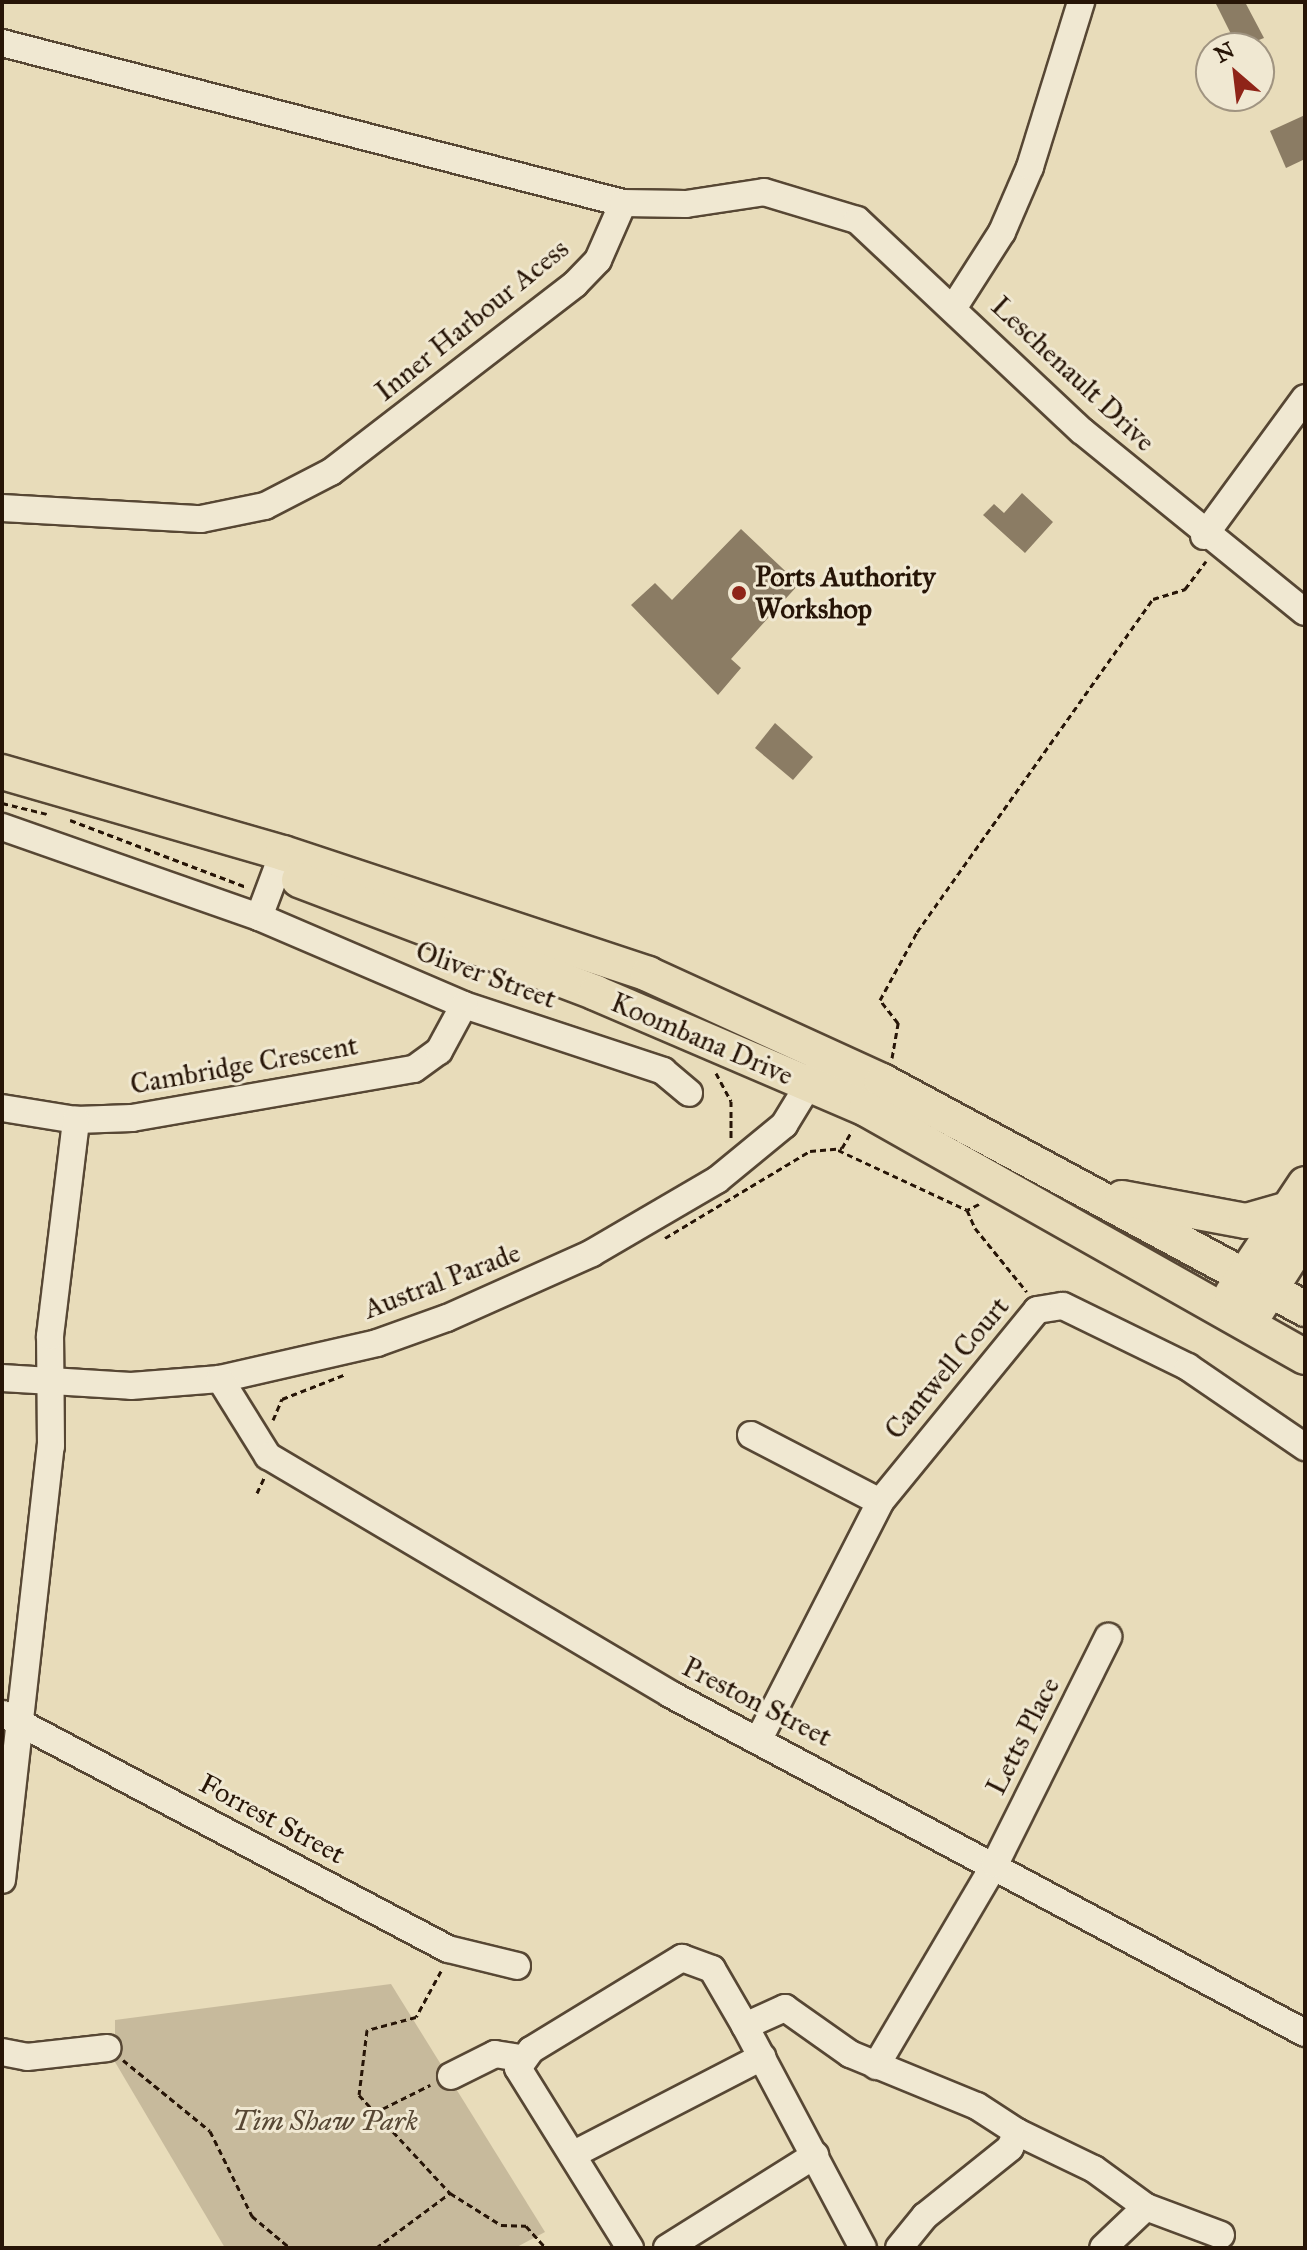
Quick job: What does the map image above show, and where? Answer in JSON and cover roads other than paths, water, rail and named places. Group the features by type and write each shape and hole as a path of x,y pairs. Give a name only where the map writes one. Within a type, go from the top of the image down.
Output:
{"main road":[{"name":"Koombana Drive","path":"2,772 61,808 271,884 596,993 810,1086 874,1095 1090,1192 1305,1309"},
{"name":"Koombana Drive","path":"271,884 648,974 825,1056 874,1095 1235,1318 1305,1357"},
{"path":"1090,1192 1246,1221 1298,1210"},
{"path":"1235,1318 1298,1210"}],"street":[{"name":"Leschenault Drive","path":"1081,2 1030,167 1002,232 954,307 1210,542 1302,609"},
{"path":"2,43 623,203 686,204 764,192 802,198 857,220 954,307"},
{"name":"Inner Harbour Acess","path":"2,508 120,516 235,515 331,472 575,284 598,260 623,203"},
{"path":"1210,542 1305,398"},
{"name":"Oliver Street","path":"2,827 271,884 464,1005 663,1071 689,1093"},
{"name":"Cambridge Crescent","path":"2,1108 76,1120 132,1118 414,1069 439,1051 464,1005"},
{"name":"Austral Parade","path":"2,1378 51,1384 220,1379 377,1343 519,1289 663,1213 745,1159 784,1125 810,1086 825,1056"},
{"path":"2,1880 10,1714 51,1446 50,1336 76,1120"},
{"name":"Cantwell Court","path":"760,1737 880,1502 1037,1310 1063,1306 1188,1367 1305,1447"},
{"name":"Preston Street","path":"220,1379 272,1458 670,1694 760,1737 1305,2033"},
{"path":"751,1435 880,1502"},
{"name":"Letts Place","path":"876,2066 995,1864 1108,1637"},
{"name":"Forrest Street","path":"10,1714 448,1949 517,1966"},
{"path":"451,2076 495,2054 521,2058 682,1958 712,1969 863,2248"},
{"path":"745,2026 785,2008 876,2066 977,2106 1017,2132 1094,2169 1146,2207 1221,2235"},
{"path":"2,2052 27,2057 107,2048"},
{"path":"574,2154 762,2057"},
{"path":"521,2058 523,2079 574,2154 630,2248"},
{"path":"899,2248 1017,2132"},
{"path":"667,2248 815,2155"},
{"path":"1103,2248 1146,2207"}],"place":[{"name":"Ports Authority Workshop","path":"739,593"}],"park label":[{"name":"Tim Shaw Park","path":"325,2121"}]}
